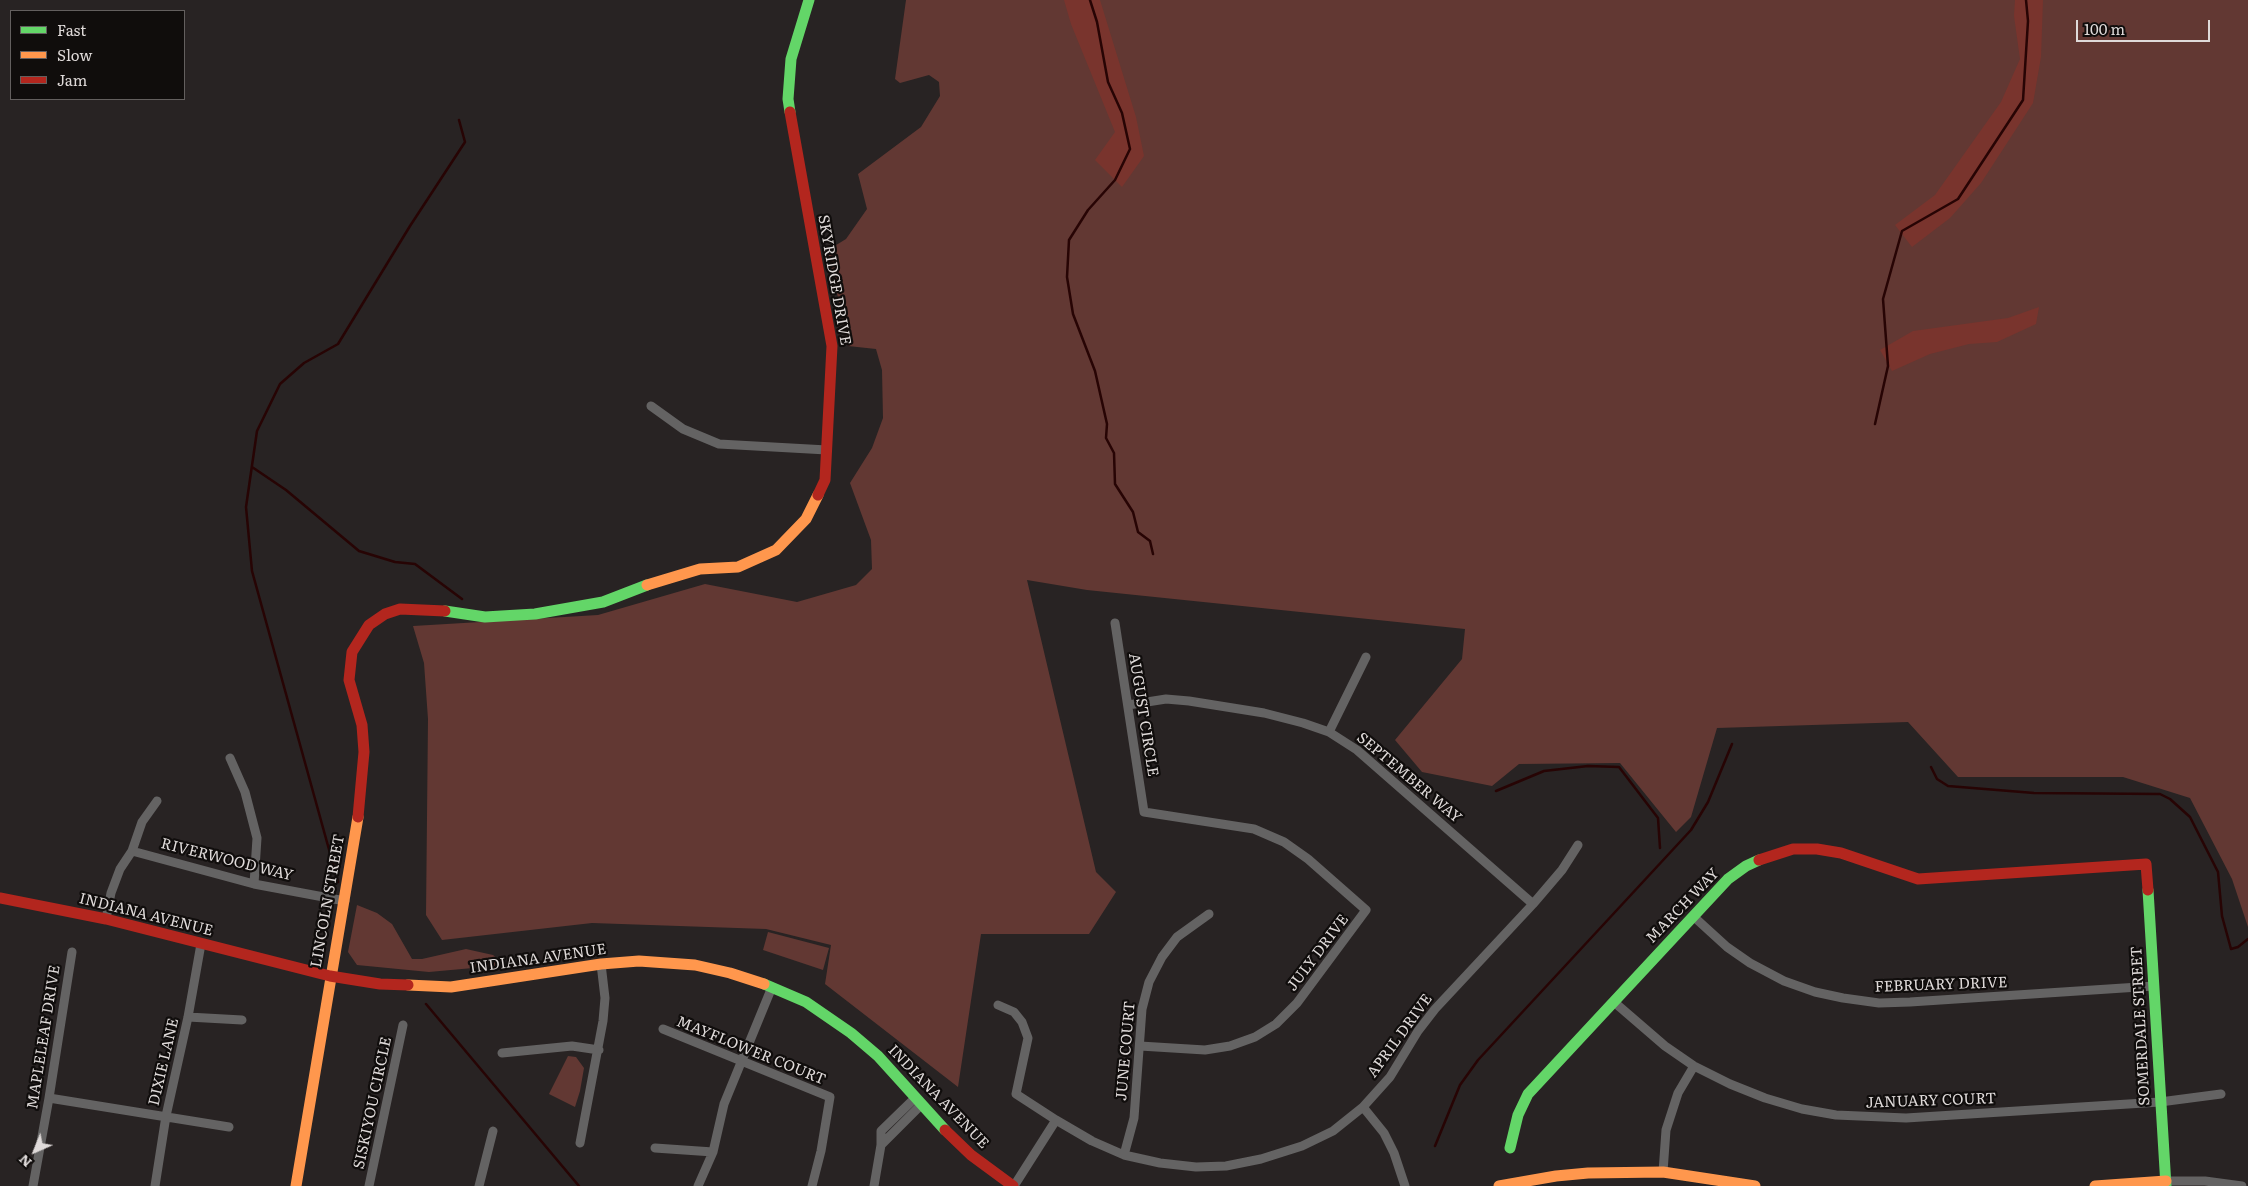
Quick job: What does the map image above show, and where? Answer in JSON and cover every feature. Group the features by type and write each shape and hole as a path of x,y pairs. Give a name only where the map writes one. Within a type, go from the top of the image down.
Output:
{"street":[{"name":"SKYRIDGE DRIVE","path":"368,625 385,614 400,609 448,611 485,617 534,614 603,602 657,581 700,569 738,566 776,550 806,519 825,480 832,346 788,99 790,59 809,0"},
{"path":"651,406 683,429 719,444 827,450"},
{"name":"AUGUST CIRCLE","path":"1115,623 1144,812"},
{"name":"LINCOLN STREET","path":"296,1186 330,976 356,832 364,752 362,725 349,680 352,652 368,625"},
{"path":"1329,732 1366,657"},
{"name":"SEPTEMBER WAY","path":"1128,705 1166,699 1189,701 1264,713 1329,732 1357,750 1533,904"},
{"path":"230,758 245,792 257,838 254,884"},
{"path":"106,919 111,893 120,869 132,851 142,822 157,801"},
{"name":"JULY DRIVE","path":"1140,1046 1205,1050 1230,1046 1255,1038 1276,1024 1297,1004 1366,910 1284,842 1254,829 1144,812"},
{"name":"APRIL DRIVE","path":"998,1005 1018,1017 1028,1038 1016,1094 1056,1120 1092,1141 1124,1155 1160,1164 1196,1167 1226,1166 1261,1159 1302,1146 1332,1131 1364,1107 1390,1077 1435,1009 1533,904 1562,870 1578,845"},
{"name":"MARCH WAY","path":"1510,1148 1518,1115 1528,1094 1728,879 1746,866 1770,855 1793,849 1817,849 1841,853 1898,874 1918,879 2146,864"},
{"name":"RIVERWOOD WAY","path":"132,851 254,884 345,901"},
{"name":"SOMERDALE STREET","path":"2146,864 2166,1183"},
{"name":"INDIANA AVENUE","path":"0,898 106,919 330,976 380,984 451,987 601,964 639,961 695,965 730,973 772,987 806,1002 851,1033 878,1056 971,1155 1013,1186"},
{"name":"JUNE COURT","path":"1124,1155 1134,1118 1142,1009 1149,982 1162,957 1177,937 1209,914"},
{"name":"FEBRUARY DRIVE","path":"1693,916 1727,947 1750,963 1784,981 1815,992 1843,998 1879,1003 1910,1002 2154,986"},
{"name":"DIXIE LANE","path":"155,1186 166,1116 188,1017 201,944"},
{"name":"MAPLELEAF DRIVE","path":"32,1186 49,1098 72,952"},
{"path":"580,1143 599,1050 605,998 601,964"},
{"path":"698,1186 713,1152 724,1104 772,987"},
{"name":"JANUARY COURT","path":"1614,1002 1665,1046 1694,1066 1730,1084 1802,1109 1870,1118 1906,1118 2160,1102 2221,1094"},
{"path":"188,1017 242,1020"},
{"name":"SISKIYOU CIRCLE","path":"369,1186 403,1025"},
{"name":"MAYFLOWER COURT","path":"663,1029 830,1097 821,1151 812,1186"},
{"path":"502,1053 572,1046 599,1050"},
{"path":"1663,1172 1666,1130 1678,1093 1694,1066"},
{"path":"49,1098 229,1127"},
{"path":"874,1186 881,1146 881,1131 919,1101"},
{"path":"881,1146 919,1101"},
{"path":"1364,1107 1384,1133 1391,1146 1405,1186"},
{"path":"1013,1186 1056,1120"},
{"path":"892,1121 898,1128"},
{"path":"479,1186 493,1131"},
{"path":"655,1148 713,1152"},
{"path":"1499,1186 1556,1176 1588,1173 1663,1172 1755,1186"},
{"path":"2095,1186 2205,1181 2242,1186"}],"shaded area":[{"path":"906,0 2248,0 2248,927 2232,879 2190,798 2123,777 1958,777 1908,722 1717,728 1691,817 1676,832 1620,763 1519,764 1492,786 1422,772 1395,740 1462,659 1465,629 1087,590 1027,580 1096,872 1116,892 1089,934 981,934 958,1087 825,984 831,945 766,929 592,923 442,940 426,915 428,719 424,663 413,626 598,615 705,584 797,602 856,585 872,569 871,540 850,483 872,448 883,418 882,370 876,349 848,346 828,250 846,239 867,209 858,174 921,127 940,96 939,82 929,75 900,83 895,79"},
{"path":"1064,0 1100,0 1136,117 1144,156 1122,187 1095,160 1115,132 1071,24"},
{"path":"2015,0 2043,0 2041,57 2033,103 1981,183 1950,218 1912,247 1895,225 1935,195 2001,102 2020,59 2014,16"},
{"path":"2039,307 2036,324 1997,342 1969,344 1930,354 1892,371 1880,350 1913,331 2008,318"},
{"path":"357,905 377,913 392,924 412,959 422,959 466,949 493,955 506,965 429,972 357,965 348,952"},
{"path":"768,932 829,948 823,970 763,950"},
{"path":"568,1056 576,1057 584,1068 575,1107 549,1094"}],"waterway":[{"path":"1090,0 1097,22 1108,82 1122,113 1130,149 1115,180 1088,210 1069,240 1067,277 1073,314 1095,371 1107,424 1106,438 1114,453 1115,484 1133,512 1138,532 1150,541 1153,554"},
{"path":"1875,424 1888,366 1883,299 1902,231 1958,199 2023,100 2028,21 2026,0"},
{"path":"338,882 252,571 246,507 257,431 280,384 304,363 338,344 410,226 465,142 459,120"},
{"path":"252,467 286,490 359,551 395,562 415,564 462,599"},
{"path":"1435,1146 1460,1085 1478,1060 1691,830 1708,802 1732,744"},
{"path":"1496,791 1544,771 1588,766 1619,767 1658,818 1660,848"},
{"path":"1931,767 1937,779 1948,786 2034,793 2160,794 2170,799 2190,817 2218,872 2222,916 2231,949 2238,947 2248,939"},
{"path":"426,1004 579,1186"}],"traffic: fast":[{"path":"790,112 788,99 791,59 809,0"},
{"path":"445,611 485,617 535,614 603,602 647,585"},
{"path":"1510,1148 1518,1115 1528,1094 1728,879 1746,866 1759,860"},
{"path":"2148,890 2166,1186"},
{"path":"764,984 806,1002 851,1033 878,1056 945,1130"}],"traffic: slow":[{"path":"647,585 700,569 738,567 776,550 806,519 818,495"},
{"path":"296,1186 358,817"},
{"path":"408,985 451,987 601,964 639,961 695,965 730,973 764,984"},
{"path":"1499,1186 1556,1176 1588,1173 1663,1172 1755,1186"},
{"path":"2095,1186 2166,1181"}],"traffic: jam":[{"path":"790,112 832,346 825,480 818,495"},
{"path":"358,817 364,752 362,725 349,680 352,652 369,625 385,614 400,609 445,611"},
{"path":"1759,860 1793,849 1817,849 1841,853 1918,879 2146,864 2148,890"},
{"path":"0,898 106,919 330,976 380,984 408,985"},
{"path":"945,1130 971,1155 1013,1186"}]}
